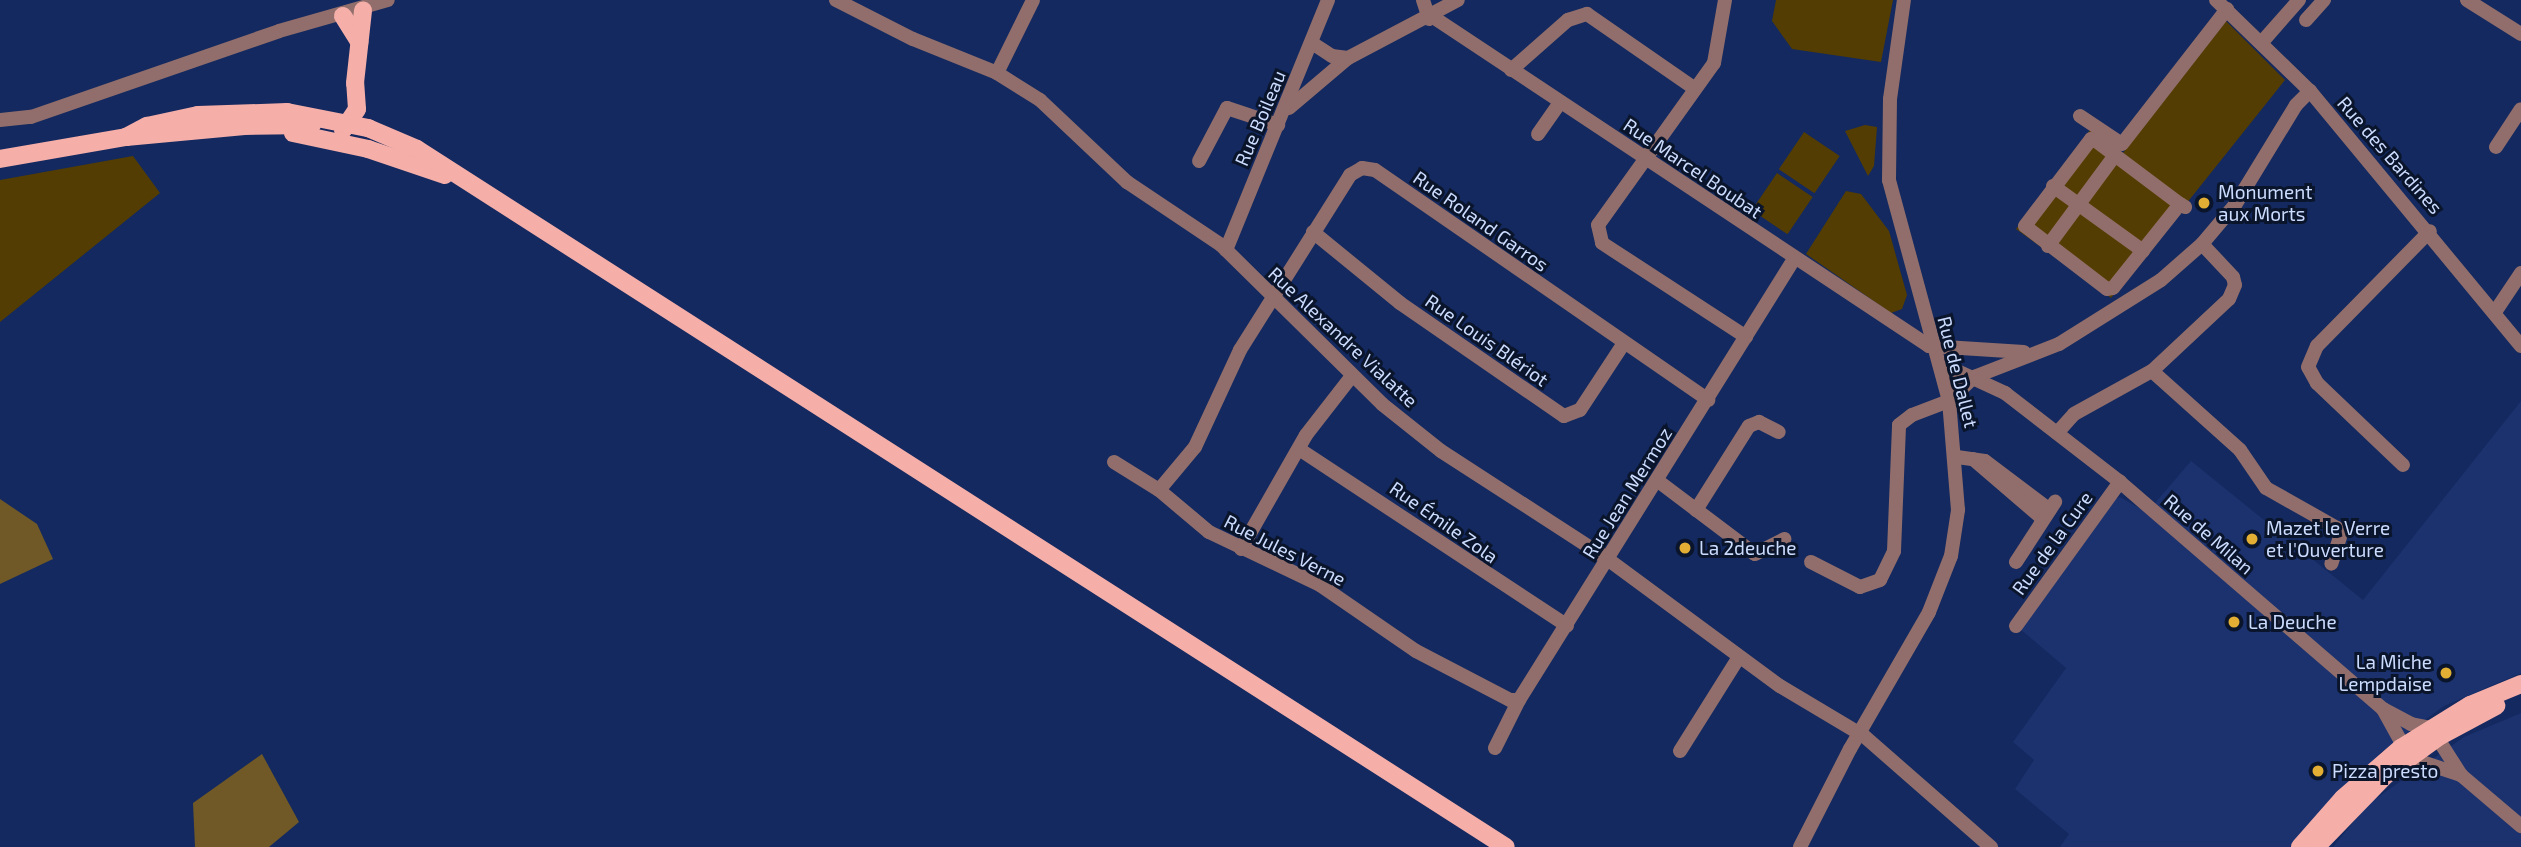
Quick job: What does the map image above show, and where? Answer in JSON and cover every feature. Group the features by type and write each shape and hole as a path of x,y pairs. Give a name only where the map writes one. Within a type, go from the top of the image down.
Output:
{"main road":[{"path":"342,132 342,110 355,83 363,10"},
{"path":"344,16 359,42"},
{"path":"126,137 173,121 243,111 288,112 458,179 1506,847"},
{"path":"0,159 126,137 276,126 342,132"},
{"path":"2300,847 2343,798 2436,732 2521,684"},
{"path":"2436,732 2521,696"},
{"path":"2316,847 2350,808 2406,753"}],"street":[{"name":"Rue Alexandre Vialatte","path":"836,0 913,39 997,73 1040,100 1127,182 1226,250 1352,376 1441,451 1608,560 1739,657 1858,733 1991,847"},
{"path":"997,73 1033,0"},
{"name":"Rue Boileau","path":"1226,250 1285,111 1328,0"},
{"path":"1423,0 1431,18"},
{"path":"1285,111 1318,80 1348,58 1431,18 1458,0"},
{"path":"1725,0 1714,63 1598,225 1602,243 1746,337"},
{"name":"Rue de Dallet","path":"1800,847 1858,733 1916,637 1941,584 1958,510 1957,457 1949,401 1889,180 1890,99 1904,0"},
{"path":"2262,42 2300,0"},
{"path":"2306,20 2324,0"},
{"path":"2467,0 2521,34"},
{"path":"0,120 31,117 279,31 344,16 385,2"},
{"path":"2080,116 2122,144 2222,4"},
{"name":"Rue des Bardines","path":"2222,4 2310,91 2430,231 2521,346"},
{"path":"1511,70 1569,20 1587,14 1694,88"},
{"name":"Rue Marcel Boubat","path":"1431,18 1890,322 1929,346 1934,345"},
{"path":"1312,43 1332,56 1348,58"},
{"path":"1302,67 1318,80"},
{"path":"1811,562 1860,587 1880,580 1894,551 1899,425 1912,415 1949,401 1983,375 2029,352 2059,344 2116,312 2202,244 2256,176 2296,105 2310,91"},
{"path":"1538,134 1560,103"},
{"path":"1199,161 1227,108 1278,125"},
{"path":"2496,147 2521,109"},
{"path":"2091,139 2115,155 2183,206 2107,289 2025,226 2091,139"},
{"path":"2048,246 2115,155"},
{"name":"Rue Roland Garros","path":"1159,490 1203,434 1240,350 1350,175 1362,168 1375,170 1708,400"},
{"path":"2053,186 2143,251"},
{"path":"2403,465 2317,383 2308,367 2316,346 2430,231"},
{"name":"Rue Louis Blériot","path":"1313,232 1400,303 1564,416 1580,410 1624,343"},
{"path":"2057,433 2074,414 2152,371 2234,292 2232,277 2202,244"},
{"name":"Rue Jean Mermoz","path":"1495,748 1519,700 1794,259"},
{"path":"2496,312 2521,273"},
{"path":"1934,345 2029,352"},
{"path":"1978,349 1983,375"},
{"name":"Rue de Milan","path":"1940,363 1983,375 2120,482 2383,709 2411,724 2436,732"},
{"path":"2152,371 2240,450 2266,488 2337,528 2340,537 2331,564"},
{"path":"1241,549 1318,416 1352,376"},
{"path":"1696,510 1749,426 1759,422 1779,432"},
{"name":"Rue Émile Zola","path":"1299,449 1567,626"},
{"path":"1957,457 1973,459 2050,511 2016,562"},
{"name":"Rue Jules Verne","path":"1114,462 1159,490 1198,526 1320,585 1403,645 1510,700 1519,700"},
{"path":"1658,481 1755,554 1784,539"},
{"name":"Rue de la Cure","path":"2016,626 2120,482"},
{"path":"1680,751 1739,657"},
{"name":"Rue de Milan","path":"2383,709 2406,753"},
{"path":"2436,732 2462,775 2521,826"},
{"path":"2406,753 2462,775"}],"shaded area":[{"path":"1776,0 1893,0 1881,62 1792,49 1772,21"},
{"path":"2226,21 2285,80 2111,298 2016,229 2090,130 2123,153"},
{"path":"1865,125 1877,127 1874,166 1868,176 1845,131"},
{"path":"1804,132 1840,156 1814,193 1779,169"},
{"path":"133,156 160,193 0,322 0,180"},
{"path":"1777,173 1813,197 1787,234 1752,210"},
{"path":"1846,191 1861,194 1889,231 1907,295 1902,309 1891,313 1806,254"},
{"path":"2521,401 2521,673 2444,706 2380,753 2291,847 2060,847 2069,834 2015,789 2034,760 2013,742 2066,668 2019,628 2110,501 2120,497 2143,510 2155,503 2191,461 2363,600"},
{"path":"0,499 37,524 53,559 0,584"},
{"path":"2521,713 2521,847 2333,847 2368,804 2464,737"},
{"path":"262,754 299,822 269,847 195,847 193,803"}],"place":[{"name":"Monument aux Morts","path":"2204,203"},
{"name":"Mazet le Verre et l'Ouverture","path":"2252,539"},
{"name":"La 2deuche","path":"1685,548"},
{"name":"La Deuche","path":"2234,622"},
{"name":"La Miche Lempdaise","path":"2446,673"},
{"name":"Pizza presto","path":"2318,771"}]}
